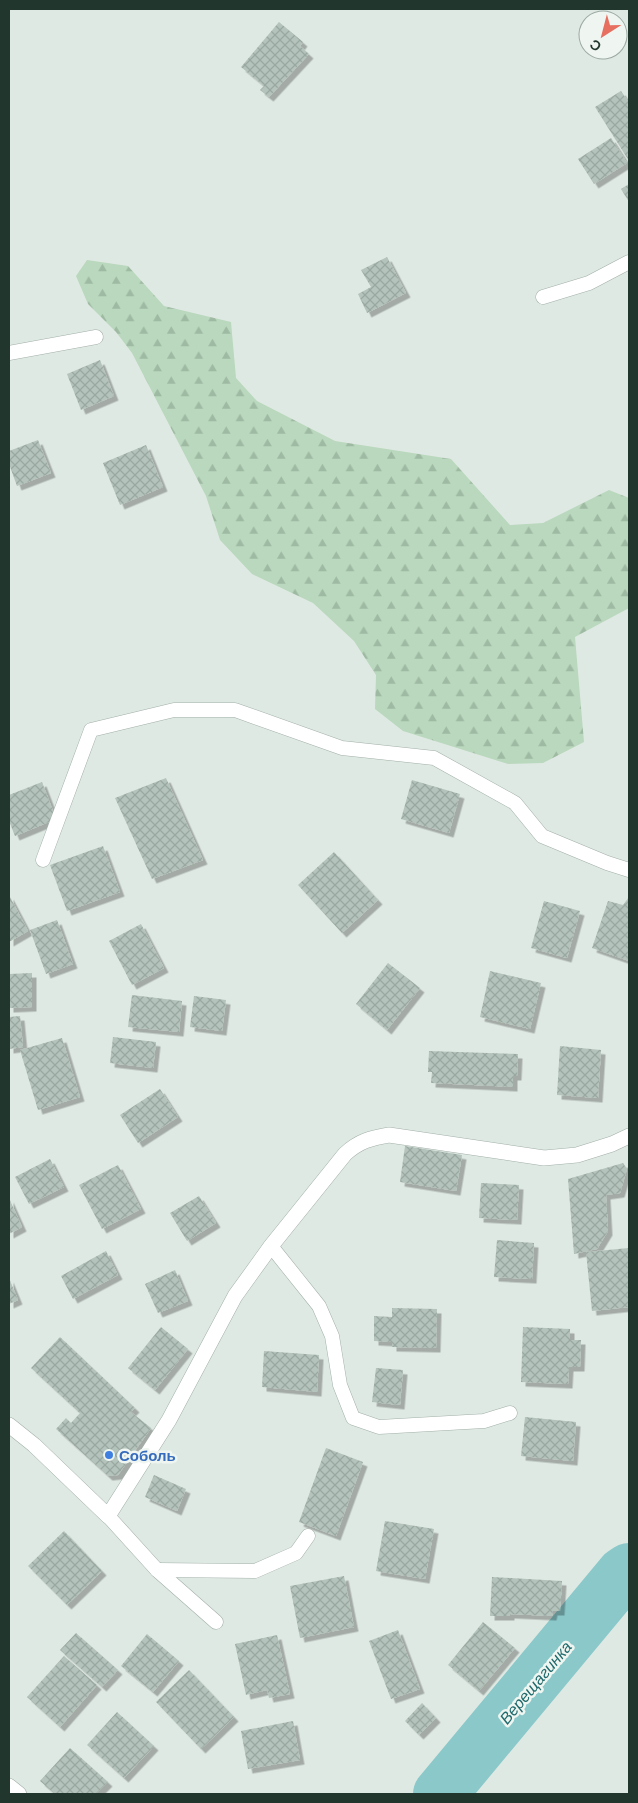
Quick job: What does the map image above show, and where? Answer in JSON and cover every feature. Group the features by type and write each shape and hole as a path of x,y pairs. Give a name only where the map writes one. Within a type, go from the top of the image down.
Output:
{"street":[{"path":"9,1425 108,1516 169,1420 235,1296 271,1246 345,1154 356,1144 369,1138 389,1135 544,1158 577,1154 612,1144 629,1136"},
{"path":"9,1786 19,1794"}],"lane":[{"path":"543,297 589,283 629,262"},
{"path":"9,353 96,337"},
{"path":"43,860 91,730 174,710 235,710 342,748 434,758 515,803 542,836 629,870"},
{"path":"271,1246 318,1306 332,1336 340,1385 354,1418 379,1428 484,1421 510,1413"},
{"path":"108,1516 157,1570 216,1622"},
{"path":"157,1570 255,1571 296,1553 308,1536"}],"green space":[{"path":"87,260 128,266 164,306 231,322 236,378 257,401 335,441 451,459 510,525 543,523 609,490 629,498 629,608 575,637 584,742 543,763 508,764 403,731 375,709 376,675 354,641 313,603 252,574 220,540 206,496 132,353 116,332 88,304 76,276"}],"building":[{"path":"279,22 303,42 300,46 309,54 269,97 260,90 264,86 241,67"},
{"path":"621,91 629,103 629,161 595,107"},
{"path":"611,138 627,163 594,184 578,159"},
{"path":"629,184 629,202 621,189"},
{"path":"387,257 406,293 367,313 358,294 371,287 361,270"},
{"path":"100,360 114,396 81,410 67,374"},
{"path":"38,440 51,473 17,486 9,464 9,451"},
{"path":"146,445 163,487 120,505 103,463"},
{"path":"166,778 203,860 152,879 115,798"},
{"path":"412,780 460,794 449,833 401,819"},
{"path":"42,782 56,819 15,836 9,821 9,795"},
{"path":"103,846 120,892 67,911 50,865"},
{"path":"334,852 378,900 342,933 298,885"},
{"path":"9,895 28,931 9,942"},
{"path":"629,897 629,961 592,948 608,901 623,905"},
{"path":"544,901 580,911 567,958 531,948"},
{"path":"57,920 73,964 46,974 30,930"},
{"path":"141,924 164,968 132,985 109,941"},
{"path":"388,963 420,988 387,1030 356,1004"},
{"path":"490,971 541,983 530,1029 480,1017"},
{"path":"32,973 32,1007 9,1008 9,974"},
{"path":"132,995 182,1001 179,1032 128,1027"},
{"path":"194,996 226,1000 222,1031 190,1027"},
{"path":"20,1016 23,1047 9,1049 9,1017"},
{"path":"113,1037 156,1042 153,1068 110,1063"},
{"path":"62,1038 80,1097 38,1110 20,1050"},
{"path":"560,1046 601,1050 598,1098 557,1095"},
{"path":"429,1051 518,1054 517,1076 513,1076 513,1087 431,1083 432,1072 428,1072"},
{"path":"160,1089 178,1117 138,1143 120,1115"},
{"path":"405,1146 462,1155 456,1191 400,1182"},
{"path":"50,1159 64,1187 29,1204 15,1177"},
{"path":"623,1163 627,1169 620,1193 606,1195 608,1231 597,1249 574,1254 568,1179"},
{"path":"118,1165 141,1209 102,1229 79,1185"},
{"path":"481,1183 519,1185 517,1220 479,1218"},
{"path":"199,1196 216,1223 187,1241 170,1213"},
{"path":"9,1198 22,1227 9,1234"},
{"path":"497,1240 534,1243 532,1279 494,1277"},
{"path":"629,1248 629,1307 592,1311 586,1252"},
{"path":"106,1251 118,1275 73,1299 61,1276"},
{"path":"175,1270 188,1301 158,1313 145,1284"},
{"path":"9,1278 18,1300 9,1304"},
{"path":"392,1308 437,1309 436,1348 392,1347 392,1342 374,1341 374,1316 392,1317"},
{"path":"161,1327 188,1349 155,1390 128,1368"},
{"path":"523,1327 570,1329 570,1340 581,1340 580,1367 569,1367 568,1384 521,1382"},
{"path":"60,1337 135,1408 131,1412 151,1428 118,1475 108,1476 56,1429 66,1418 71,1423 80,1413 31,1368"},
{"path":"264,1351 319,1355 317,1392 262,1387"},
{"path":"376,1368 403,1370 400,1405 372,1402"},
{"path":"525,1417 576,1422 573,1461 521,1456"},
{"path":"326,1448 363,1462 336,1536 299,1522"},
{"path":"154,1475 186,1489 177,1511 145,1497"},
{"path":"385,1521 434,1529 425,1579 376,1571"},
{"path":"64,1531 102,1571 67,1605 28,1566"},
{"path":"344,1576 354,1627 300,1638 290,1586"},
{"path":"492,1577 562,1581 560,1611 553,1611 552,1616 510,1614 510,1616 490,1616"},
{"path":"483,1622 515,1648 479,1691 448,1665"},
{"path":"398,1630 420,1689 391,1699 369,1641"},
{"path":"76,1633 118,1670 102,1687 60,1650"},
{"path":"147,1634 179,1661 153,1692 121,1666"},
{"path":"277,1635 290,1694 269,1698 267,1690 246,1695 235,1644"},
{"path":"64,1656 97,1685 60,1727 27,1697"},
{"path":"189,1670 234,1717 201,1749 156,1702"},
{"path":"422,1703 436,1718 419,1735 405,1721"},
{"path":"117,1712 154,1746 124,1778 87,1745"},
{"path":"293,1721 300,1760 248,1769 241,1731"},
{"path":"70,1748 108,1782 96,1794 55,1794 40,1781"}],"waterway":[{"name":"Верещагинка","path":"440,1794 623,1574 629,1570"}],"place":[{"name":"Соболь","path":"109,1455"}]}
